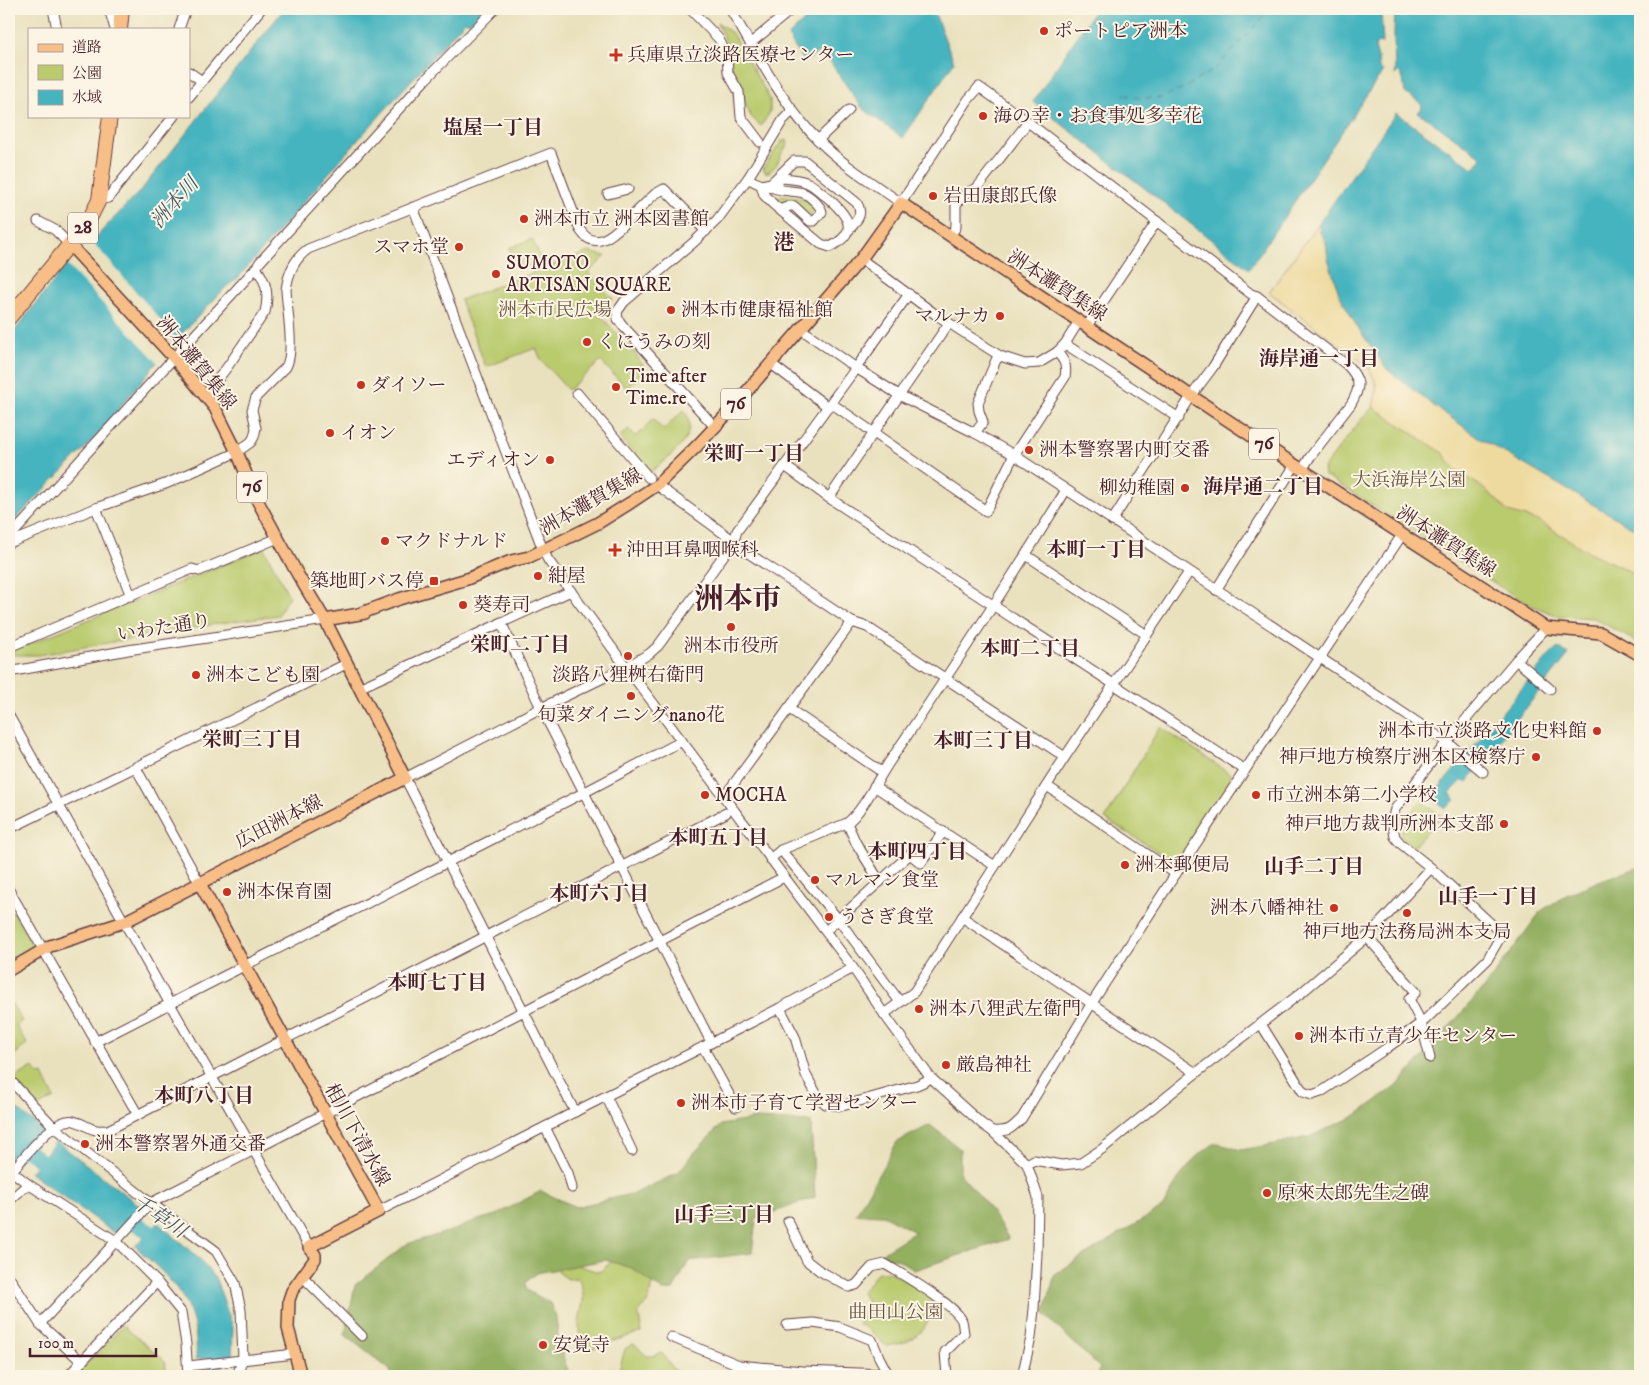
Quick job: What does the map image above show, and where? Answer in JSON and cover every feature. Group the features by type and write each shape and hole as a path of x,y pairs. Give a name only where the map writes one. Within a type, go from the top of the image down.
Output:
{"highway":[{"path":"120,28 122,9"},
{"name":"28","path":"9,318 73,248 88,222 99,200 110,118"}],"main road":[{"name":"洲本灘賀集線","path":"73,248 174,358 221,419 256,498 325,620 359,614 399,599 467,579 512,561 529,557 614,513 715,427 861,259 901,203 1402,535 1546,628 1601,633 1640,655"},
{"path":"325,620 405,778"},
{"name":"広田洲本線","path":"9,970 50,946 124,922 405,778"},
{"name":"相川下清水線","path":"199,882 379,1212 309,1247"},
{"path":"301,1376 288,1328 289,1300 292,1291 315,1259 309,1247"}],"street":[{"path":"53,9 57,28"},
{"path":"109,9 114,28"},
{"path":"179,28 186,9"},
{"path":"190,97 261,9"},
{"path":"9,538 426,79 495,9"},
{"path":"690,9 719,39 727,56 728,73 740,92 741,117 760,142"},
{"path":"730,9 793,110 818,140 837,158 901,203 968,100 979,87 1028,122 1251,294 1257,296 1347,365 1356,375 1359,384 1351,404 1310,457 1299,467 1216,590"},
{"path":"751,43 792,9"},
{"path":"190,73 202,81"},
{"path":"715,427 623,326 618,316 619,308 717,220 748,178 783,120 793,110"},
{"path":"818,140 849,110"},
{"path":"99,200 108,198 172,118"},
{"path":"950,236 956,227 956,204 967,193 977,188 1028,122"},
{"path":"9,543 96,508 168,482 237,452 251,442 256,428 252,410 256,397 286,367 289,361 291,350 286,290 292,270 300,254 314,246 551,153 580,230 585,237 596,240 610,236 655,194 664,189 706,231"},
{"path":"794,161 805,161 857,203 860,209 860,216 836,244 830,247 821,244 779,210 764,195 761,185 771,183 794,161"},
{"path":"748,178 753,183 781,191 804,193 820,207 822,212 814,221 810,220 794,206 779,210"},
{"path":"771,187 782,178 798,179 811,184 840,208 846,217 849,230"},
{"path":"608,194 628,189"},
{"path":"413,207 548,560 626,667 853,968 930,1077 1027,1164 1038,1197 1037,1244 1031,1338 1022,1376"},
{"path":"861,259 949,323 1000,356 1025,364 1040,363 1057,352 1083,323 1156,220"},
{"path":"38,221 55,230 73,248"},
{"path":"205,396 265,312 267,302 266,286 256,268"},
{"path":"575,1112 405,778 541,708 626,667 649,654 658,646 734,542 737,531 909,294"},
{"path":"1112,521 1257,296"},
{"path":"829,498 949,323"},
{"path":"801,329 856,368 899,395 1014,455 1447,742 1483,772"},
{"path":"1065,344 1178,418"},
{"path":"770,363 986,511 1014,455 1065,377 1067,368 1064,360 1057,352"},
{"path":"975,433 984,422 979,412 978,402 996,360 1000,356"},
{"path":"577,393 653,481 734,542 852,622 867,627 1065,757"},
{"path":"785,466 829,498 992,606 1115,684 1244,770"},
{"path":"770,859 782,850 846,823 854,817 882,772 946,679 1066,490"},
{"path":"96,508 131,596"},
{"path":"992,1131 1006,1132 1014,1127 1022,1118 1092,1003 1176,874 1402,535"},
{"path":"9,647 192,569 199,571 278,538"},
{"path":"1026,555 1147,635"},
{"path":"884,1014 914,992 1046,786 1189,572"},
{"path":"358,688 571,591"},
{"name":"いわた通り","path":"9,672 128,650 325,620"},
{"path":"501,622 541,708 711,1042"},
{"path":"724,797 852,622"},
{"path":"1261,1024 1303,1092 1312,1095 1320,1092 1387,1048 1421,1022 1487,960 1502,934 1431,868 1400,843 1395,837 1392,821 1395,809 1447,742 1516,660 1546,628"},
{"path":"1516,660 1550,689"},
{"path":"9,829 346,664"},
{"path":"788,708 882,772"},
{"path":"9,716 309,1247"},
{"path":"95,1042 682,741"},
{"path":"136,768 199,882"},
{"path":"874,786 995,866"},
{"path":"1046,786 1176,874"},
{"path":"188,1376 182,1312 157,1282 116,1242 10,1170 54,1126 74,1120 97,1131 108,1130 726,813"},
{"path":"846,823 880,882"},
{"path":"830,927 910,854 921,863 943,832"},
{"path":"782,850 838,919 900,1002"},
{"path":"1027,1164 1034,1160 1061,1165 1081,1164 1102,1149 1196,1072 1301,993 1367,937 1431,868"},
{"path":"40,1324 151,1203 784,877"},
{"path":"9,890 138,1115"},
{"path":"962,917 1196,1072"},
{"path":"1367,937 1416,992 1409,999 1421,1022 1430,1058"},
{"path":"379,1212 780,1008 853,968"},
{"path":"780,1008 795,1037 806,1075 818,1097 826,1104 842,1106 917,1085 930,1077"},
{"path":"703,1047 736,1107"},
{"path":"9,1079 54,1126 151,1203 216,1251 235,1283 240,1310 242,1358 237,1376"},
{"path":"606,1096 632,1151"},
{"path":"545,1127 568,1173 572,1188"},
{"path":"9,1201 28,1184"},
{"path":"788,1220 806,1261 849,1287 856,1285 872,1267 885,1264 924,1288 953,1310 962,1320 964,1333 946,1352 948,1376"},
{"path":"302,1276 362,1336"},
{"path":"9,1278 40,1324 82,1362"},
{"path":"68,1376 157,1282"},
{"path":"671,1337 739,1365 802,1371 888,1375 872,1340 840,1327 813,1323 786,1325"},
{"path":"188,1366 242,1358 286,1355 295,1352"}],"green space":[{"path":"717,22 732,33 770,99 770,112 761,126 751,117 740,84 729,63 729,49"},
{"path":"787,140 788,145 776,165 769,172 765,172 763,168 782,141"},
{"path":"782,195 797,197 807,201 815,207 817,212 812,217 794,202 782,205 777,198"},
{"path":"532,239 542,261 518,271 509,248"},
{"name":"洲本市民広場","path":"588,252 606,256 588,273 613,299 598,313 634,352 646,370 627,389 601,361 568,390 541,360 536,348 486,367 460,300"},
{"name":"大浜海岸公園","path":"1373,407 1443,453 1460,473 1479,485 1508,512 1539,521 1587,551 1640,576 1640,644 1594,618 1558,616 1526,603 1324,475 1323,469"},
{"path":"684,410 689,429 686,437 674,452 651,472 619,437 629,429 636,436 653,419 663,430"},
{"path":"264,548 289,596 278,615 215,624 39,655 9,655 9,652"},
{"path":"1160,727 1238,779 1178,864 1105,819"},
{"path":"1422,802 1441,816 1413,847 1401,837 1403,824 1419,803"},
{"path":"1640,867 1640,1376 1096,1376 1100,1368 1044,1314 1055,1274 1163,1207 1178,1179 1196,1157 1215,1143 1241,1150 1309,1137 1355,1116 1398,1085 1488,983 1541,911 1568,894"},
{"path":"14,912 35,951 9,970 9,914"},
{"path":"9,999 22,1021 16,1025 27,1044 9,1060"},
{"path":"33,1067 39,1075 43,1074 54,1098 39,1106 13,1079"},
{"path":"755,1119 811,1122 815,1197 756,1219 752,1253 689,1261 673,1290 663,1291 632,1268 605,1260 537,1273 525,1283 527,1290 550,1303 556,1317 559,1345 570,1376 392,1376 390,1370 345,1335 355,1285 407,1244 496,1215 541,1191 576,1207 635,1193 678,1173 692,1155 721,1125"},
{"path":"930,1125 960,1149 960,1174 985,1202 1009,1239 914,1270 896,1258 866,1263 915,1232 883,1215 856,1214 897,1142"},
{"path":"618,1256 656,1274 647,1304 638,1311 642,1332 604,1344 589,1351 582,1341 579,1332 583,1292 578,1278 568,1279 558,1272 567,1260 598,1272"},
{"name":"曲田山公園","path":"878,1272 890,1272 927,1293 937,1306 923,1329 905,1342 886,1346 868,1329 858,1324 867,1303 862,1292"},
{"path":"123,1326 165,1361 167,1376 75,1376"},
{"path":"633,1344 647,1356 663,1354 672,1368 682,1376 604,1376 620,1368 625,1349"}],"sand":[{"path":"1319,223 1320,232 1326,242 1328,258 1337,287 1356,325 1387,369 1430,403 1481,439 1640,532 1640,576 1587,551 1539,521 1508,512 1479,485 1460,473 1443,453 1373,407 1376,385 1367,366 1269,292"}],"water":[{"name":"洲本川","path":"284,9 483,9 470,23 465,21 355,143 237,279 227,286 171,345 95,438 9,526 9,338 66,265 142,189"},
{"path":"817,9 933,9 954,62 903,138 862,108 822,50 804,62 788,36"},
{"path":"1096,9 1383,9 1381,12 1383,43 1377,42 1375,48 1379,69 1383,71 1249,269 1033,102"},
{"path":"1395,9 1640,9 1640,532 1481,439 1430,403 1387,369 1356,325 1339,294 1328,258 1326,242 1320,232 1319,223 1396,113 1474,169 1482,157 1418,112 1422,106 1418,101 1405,93 1403,79 1399,71 1395,75"},
{"path":"1558,648 1569,654 1467,782 1462,781 1450,793 1455,800 1446,808 1439,803 1433,795 1550,655"},
{"path":"9,1102 45,1132 15,1165 9,1159"},
{"path":"56,1141 144,1209 117,1235 30,1173"},
{"path":"158,1223 198,1257 216,1279 233,1327 232,1357 196,1359 194,1323 181,1295 161,1271 135,1246"}],"pier":[{"path":"90,239 179,341 159,364 65,263"}],"waterway":[{"name":"千草川","path":"9,1134 56,1174"},
{"name":"千草川","path":"120,1214 166,1242"},
{"name":"千草川","path":"215,1376 216,1348"}],"ferry route":[{"path":"1124,94 1138,98 1161,98 1187,86 1215,69 1271,9"}],"place":[{"name":"ポートピア洲本","path":"1044,31"},
{"name":"兵庫県立淡路医療センター","path":"616,55"},
{"name":"海の幸・お食事処多幸花","path":"983,116"},
{"name":"岩田康郎氏像","path":"933,196"},
{"name":"洲本市立 洲本図書館","path":"524,219"},
{"name":"スマホ堂","path":"459,247"},
{"name":"SUMOTO ARTISAN SQUARE","path":"496,274"},
{"name":"洲本市健康福祉館","path":"671,310"},
{"name":"マルナカ","path":"1000,316"},
{"name":"くにうみの刻","path":"587,342"},
{"name":"ダイソー","path":"361,385"},
{"name":"Time after Time.re","path":"616,387"},
{"name":"イオン","path":"330,433"},
{"name":"洲本警察署内町交番","path":"1029,450"},
{"name":"エディオン","path":"550,460"},
{"name":"柳幼稚園","path":"1185,488"},
{"name":"マクドナルド","path":"385,541"},
{"name":"沖田耳鼻咽喉科","path":"615,550"},
{"name":"紺屋","path":"538,576"},
{"name":"築地町バス停","path":"434,581"},
{"name":"葵寿司","path":"463,605"},
{"name":"洲本市役所","path":"731,627"},
{"name":"淡路八狸桝右衛門","path":"628,656"},
{"name":"洲本こども園","path":"196,675"},
{"name":"旬菜ダイニングnano花","path":"631,696"},
{"name":"洲本市立淡路文化史料館","path":"1597,731"},
{"name":"神戸地方検察庁洲本区検察庁","path":"1536,757"},
{"name":"MOCHA","path":"705,795"},
{"name":"市立洲本第二小学校","path":"1256,795"},
{"name":"神戸地方裁判所洲本支部","path":"1504,824"},
{"name":"洲本郵便局","path":"1125,865"},
{"name":"マルマン食堂","path":"815,880"},
{"name":"洲本保育園","path":"227,892"},
{"name":"洲本八幡神社","path":"1334,908"},
{"name":"神戸地方法務局洲本支局","path":"1407,913"},
{"name":"うさぎ食堂","path":"829,917"},
{"name":"洲本八狸武左衛門","path":"919,1009"},
{"name":"洲本市立青少年センター","path":"1299,1036"},
{"name":"厳島神社","path":"946,1065"},
{"name":"洲本市子育て学習センター","path":"681,1103"},
{"name":"洲本警察署外通交番","path":"85,1144"},
{"name":"原來太郎先生之碑","path":"1267,1193"},
{"name":"安覚寺","path":"543,1345"}],"district":[{"name":"塩屋一丁目","path":"493,128"},
{"name":"港","path":"784,243"},
{"name":"海岸通一丁目","path":"1319,359"},
{"name":"栄町一丁目","path":"754,454"},
{"name":"海岸通二丁目","path":"1263,487"},
{"name":"本町一丁目","path":"1096,550"},
{"name":"洲本市","path":"738,600"},
{"name":"栄町二丁目","path":"520,645"},
{"name":"本町二丁目","path":"1030,649"},
{"name":"栄町三丁目","path":"252,740"},
{"name":"本町三丁目","path":"983,741"},
{"name":"本町五丁目","path":"718,838"},
{"name":"本町四丁目","path":"917,852"},
{"name":"山手二丁目","path":"1314,867"},
{"name":"本町六丁目","path":"599,894"},
{"name":"山手一丁目","path":"1488,897"},
{"name":"本町七丁目","path":"437,983"},
{"name":"本町八丁目","path":"204,1096"},
{"name":"山手三丁目","path":"724,1215"}]}
